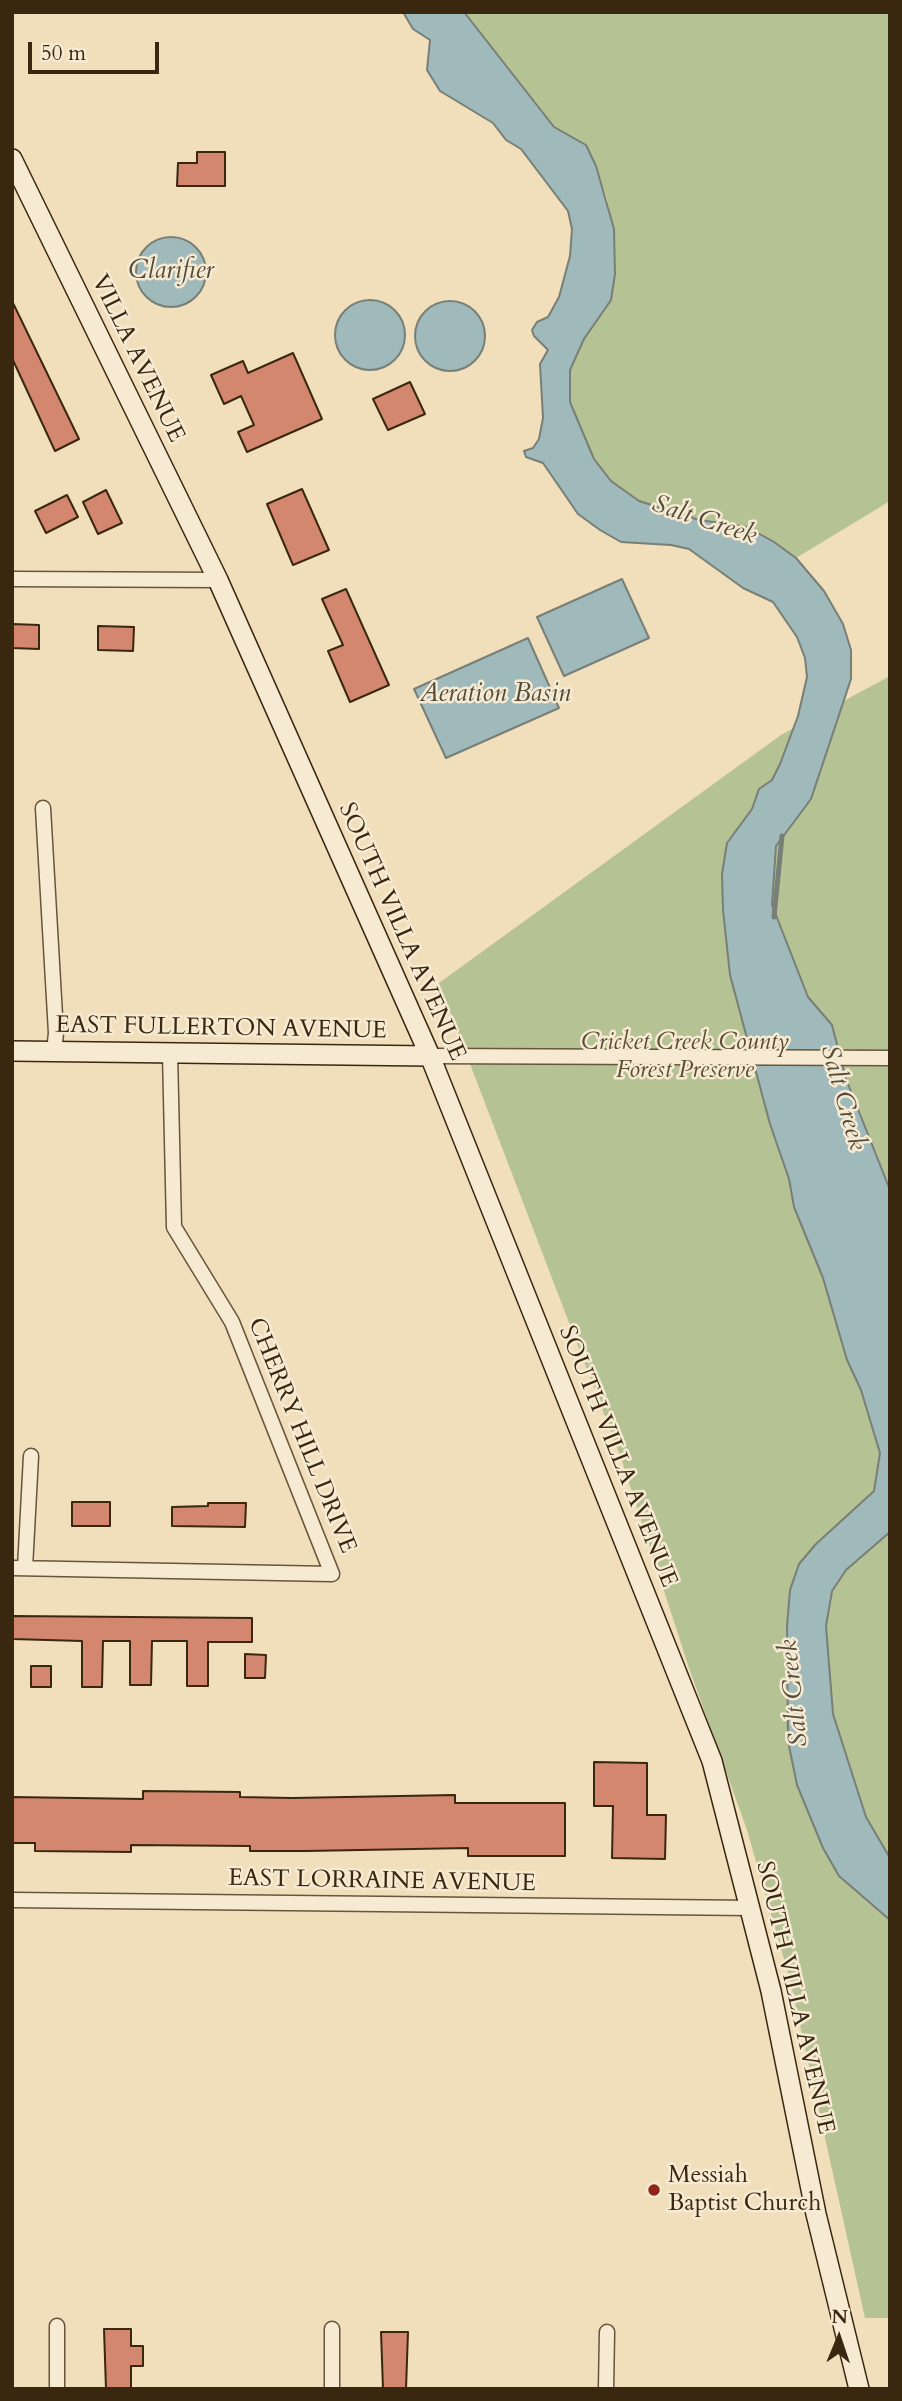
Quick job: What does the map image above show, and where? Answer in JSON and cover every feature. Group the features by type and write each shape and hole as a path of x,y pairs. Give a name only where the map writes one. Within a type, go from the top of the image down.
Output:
{"main road":[{"name":"VILLA AVENUE","path":"12,159 218,580"},
{"name":"SOUTH VILLA AVENUE","path":"218,580 430,1056 712,1761 751,1908 816,2214 859,2389"},
{"name":"EAST FULLERTON AVENUE","path":"12,1051 430,1056"}],"street":[{"path":"12,579 218,580"},
{"path":"43,808 56,1033 54,1052"},
{"name":"CHERRY HILL DRIVE","path":"19,1568 332,1574 232,1322 174,1227 170,1053"},
{"path":"430,1056 706,1055 890,1058"},
{"path":"19,1568 31,1456"},
{"name":"EAST LORRAINE AVENUE","path":"12,1900 751,1908"},
{"path":"57,2326 57,2389"},
{"path":"332,2329 332,2389"},
{"path":"607,2332 607,2389"}],"green space":[{"path":"464,12 890,12 890,501 796,558 774,542 639,501 611,481 594,459 570,402 570,370 584,339 611,300 615,274 614,229 606,195 586,145 554,127"},
{"name":"Cricket Creek County Forest Preserve","path":"890,676 890,2318 865,2318 790,1980 747,1830 689,1668 622,1461 439,983 781,735"}],"water":[{"path":"403,12 464,12 554,127 586,145 596,166 614,229 615,274 611,300 584,339 570,370 570,402 594,459 611,481 639,501 699,520 747,527 796,558 824,591 843,624 851,650 851,679 811,799 776,846 772,905 808,997 832,1025 846,1079 890,1190 890,1532 846,1570 832,1591 826,1626 833,1714 866,1817 890,1858 890,1920 839,1876 823,1848 797,1785 788,1741 787,1626 790,1590 799,1564 816,1544 874,1491 880,1453 861,1390 847,1360 823,1278 794,1207 789,1179 770,1124 730,975 723,910 722,874 727,843 752,809 759,789 772,780 780,764 798,716 807,677 805,658 797,637 773,602 743,588 689,549 671,545 621,542 600,530 578,514 543,463 526,457 524,451 533,448 539,439 543,418 540,364 548,350 534,336 532,330 537,322 548,317 559,297 570,256 572,229 568,211 521,149 506,140 493,123 440,91 427,70 430,40 413,29"},
{"name":"Clarifier","path":"171,237 196,247 206,272 196,297 171,307 146,297 136,272 146,247"},
{"path":"370,300 395,310 405,335 395,360 370,370 345,360 335,335 345,310"},
{"path":"450,301 475,311 485,336 475,361 450,371 425,361 415,336 425,311"},
{"name":"Aeration Basin","path":"622,579 649,638 564,676 537,617"},
{"name":"Aeration Basin","path":"528,638 559,708 446,758 414,689"}],"building":[{"path":"197,152 225,152 225,186 177,186 178,163 197,163"},
{"path":"12,301 79,439 55,451 12,358"},
{"path":"293,353 322,419 247,452 238,432 254,425 241,396 224,404 211,375 243,361 248,373"},
{"path":"410,382 425,414 388,430 373,399"},
{"path":"302,489 329,550 293,565 267,504"},
{"path":"106,490 122,523 98,534 83,502"},
{"path":"67,495 78,517 46,533 35,511"},
{"path":"346,589 389,685 350,702 328,651 343,645 322,599"},
{"path":"12,624 39,625 39,649 12,648"},
{"path":"98,626 134,627 133,651 98,650"},
{"path":"72,1502 110,1502 110,1526 72,1526"},
{"path":"208,1503 246,1503 245,1527 172,1526 172,1507 208,1506"},
{"path":"12,1616 252,1618 252,1642 208,1642 208,1686 187,1686 187,1641 152,1641 151,1685 130,1685 130,1641 103,1641 102,1687 82,1687 82,1641 12,1639"},
{"path":"245,1654 266,1655 265,1678 245,1678"},
{"path":"31,1666 51,1666 51,1687 31,1687"},
{"path":"594,1762 647,1763 647,1815 666,1815 665,1859 612,1858 613,1806 594,1806"},
{"path":"143,1791 240,1792 240,1797 292,1798 455,1795 455,1803 565,1803 565,1856 468,1856 468,1848 250,1851 250,1846 131,1845 131,1852 35,1851 35,1843 12,1843 12,1797 143,1799"},
{"path":"104,2329 131,2329 131,2346 143,2346 143,2366 131,2366 131,2389 106,2389"},
{"path":"381,2332 408,2332 406,2389 383,2389"}],"waterway":[{"name":"Salt Creek","path":"774,917 782,836"}],"place":[{"name":"Messiah Baptist Church","path":"654,2190"}]}
